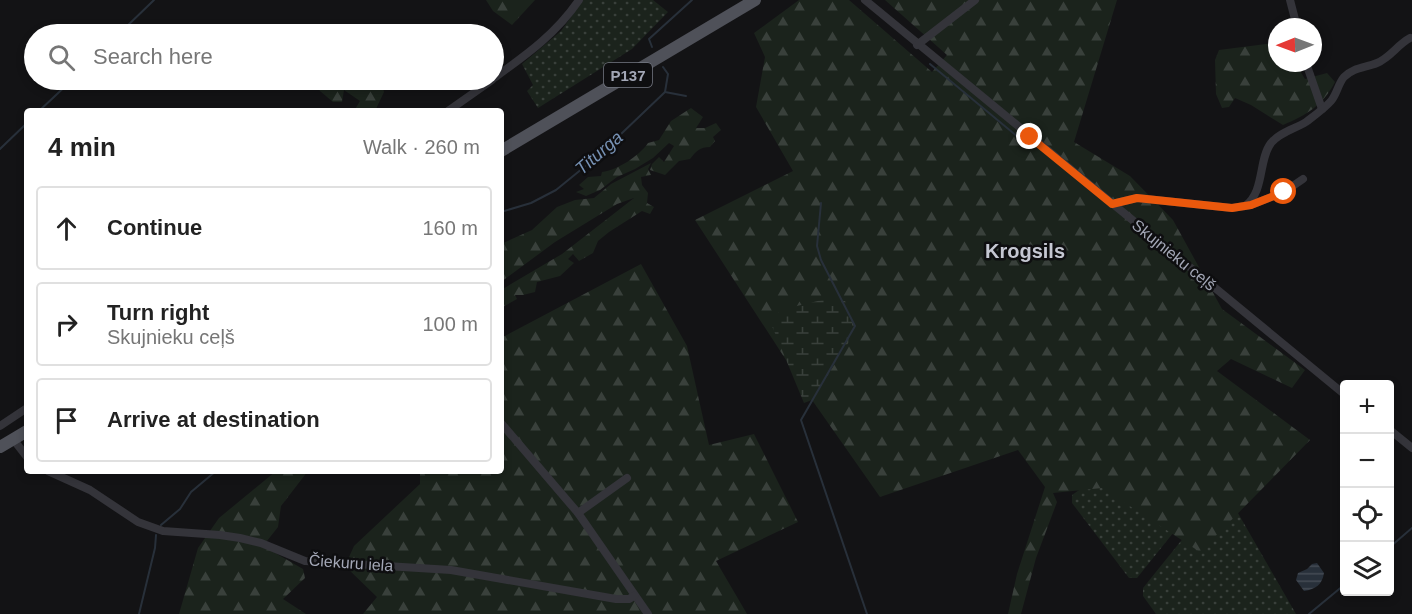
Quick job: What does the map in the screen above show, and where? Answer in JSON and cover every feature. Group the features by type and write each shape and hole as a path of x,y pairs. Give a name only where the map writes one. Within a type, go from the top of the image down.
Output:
{"main road":[{"name":"P137","path":"504,148 755,0"},
{"path":"0,447 24,433"}],"street":[{"path":"504,71 551,35 579,0"},
{"name":"Skujnieku ceļš","path":"865,0 1340,391"},
{"path":"917,45 975,0"},
{"path":"1290,0 1295,18"},
{"path":"1245,206 1251,202 1259,183 1270,144 1286,131 1305,122 1322,109 1331,100 1343,78 1356,68 1378,63 1393,54 1399,44 1410,38"},
{"path":"1309,72 1322,109"},
{"path":"452,108 478,90"},
{"path":"1112,204 1137,198 1232,208 1245,206 1284,192 1303,179"},
{"path":"0,426 24,410"},
{"path":"504,427 578,513 648,614"},
{"path":"1394,434 1412,448"},
{"path":"13,439 24,453"},
{"name":"Čiekuru iela","path":"55,474 90,490 138,522 163,531 240,538 261,543 305,561 451,570 616,599 629,599 634,596"},
{"path":"578,513 627,478"}],"green space":[{"path":"486,0 535,0 512,25 493,11"},
{"path":"583,0 653,0 668,12 632,49 538,108 527,91 533,85 522,64 561,31"},
{"path":"799,0 849,0 932,72 947,55 885,0 1117,0 1074,142 1130,176 1173,220 1222,309 1305,370 1292,388 1231,359 1217,371 1310,440 1200,552 1102,488 1053,493 1057,502 1036,558 1021,614 1008,614 1017,574 1045,487 1018,450 880,497 812,400 695,220 793,171 756,107 765,57 754,33"},
{"path":"1268,44 1268,72 1301,72 1305,79 1327,73 1335,82 1320,103 1307,113 1283,125 1235,98 1229,107 1222,108 1216,94 1215,60 1219,50"},
{"path":"344,90 342,102 333,102 320,91"},
{"path":"344,90 383,90 376,108 356,108 360,101"},
{"path":"691,108 703,117 696,128 705,128 716,123 721,130 713,137 715,141 710,147 698,150 690,159 679,161 665,175 650,170 659,157 664,162 674,146 669,143 653,158 617,177 600,190 586,196 576,192 584,189 579,185 588,177 601,176 602,172 615,168 634,157 648,143 659,140 671,121"},
{"path":"651,163 648,169 651,175 641,177 642,185 648,193 647,203 654,207 650,214 642,211 609,232 598,241 593,253 579,261 573,254 568,259 574,263 560,276 537,282 535,292 515,295 517,299 504,306 504,288 562,254 634,198 617,204 555,242 504,280 504,243 532,230 557,207 575,200 594,198 611,184"},
{"path":"641,264 687,346 709,445 754,434 798,522 716,561 747,614 363,614 377,597 345,566 354,546 420,484 420,474 504,474 504,336"},
{"path":"822,300 845,301 852,315 852,337 812,400 804,403 772,326 780,310"},
{"path":"1175,422 1214,482 1137,578 1129,578 1072,503 1072,495"},
{"path":"272,474 306,474 281,506 278,527 263,546 303,569 305,578 283,599 306,614 179,614 198,548 219,518"},
{"path":"1227,494 1296,614 1156,614 1143,596 1143,588 1218,495"}],"shaded area":[{"path":"1317,563 1324,573 1322,581 1315,588 1304,591 1296,580 1298,573"}],"waterway":[{"path":"129,24 154,0"},
{"name":"Titurga","path":"652,47 649,39 692,0"},
{"path":"930,64 1018,137"},
{"name":"Titurga","path":"504,211 531,203 556,190 599,155 665,92 668,74 663,67"},
{"path":"42,108 61,90"},
{"path":"665,92 686,96"},
{"path":"0,149 24,126"},
{"path":"821,203 817,246 821,260 855,326 801,420 867,614"},
{"name":"Titurga","path":"161,525 180,509 191,492 212,474"},
{"path":"1394,544 1412,528"},
{"name":"Titurga","path":"139,614 156,535"},
{"path":"1309,614 1340,588"}],"district":[{"name":"Krogsils","path":"1025,251"}],"route":[{"path":"1030,137 1112,204 1137,198 1232,208 1251,205 1284,192"}]}
